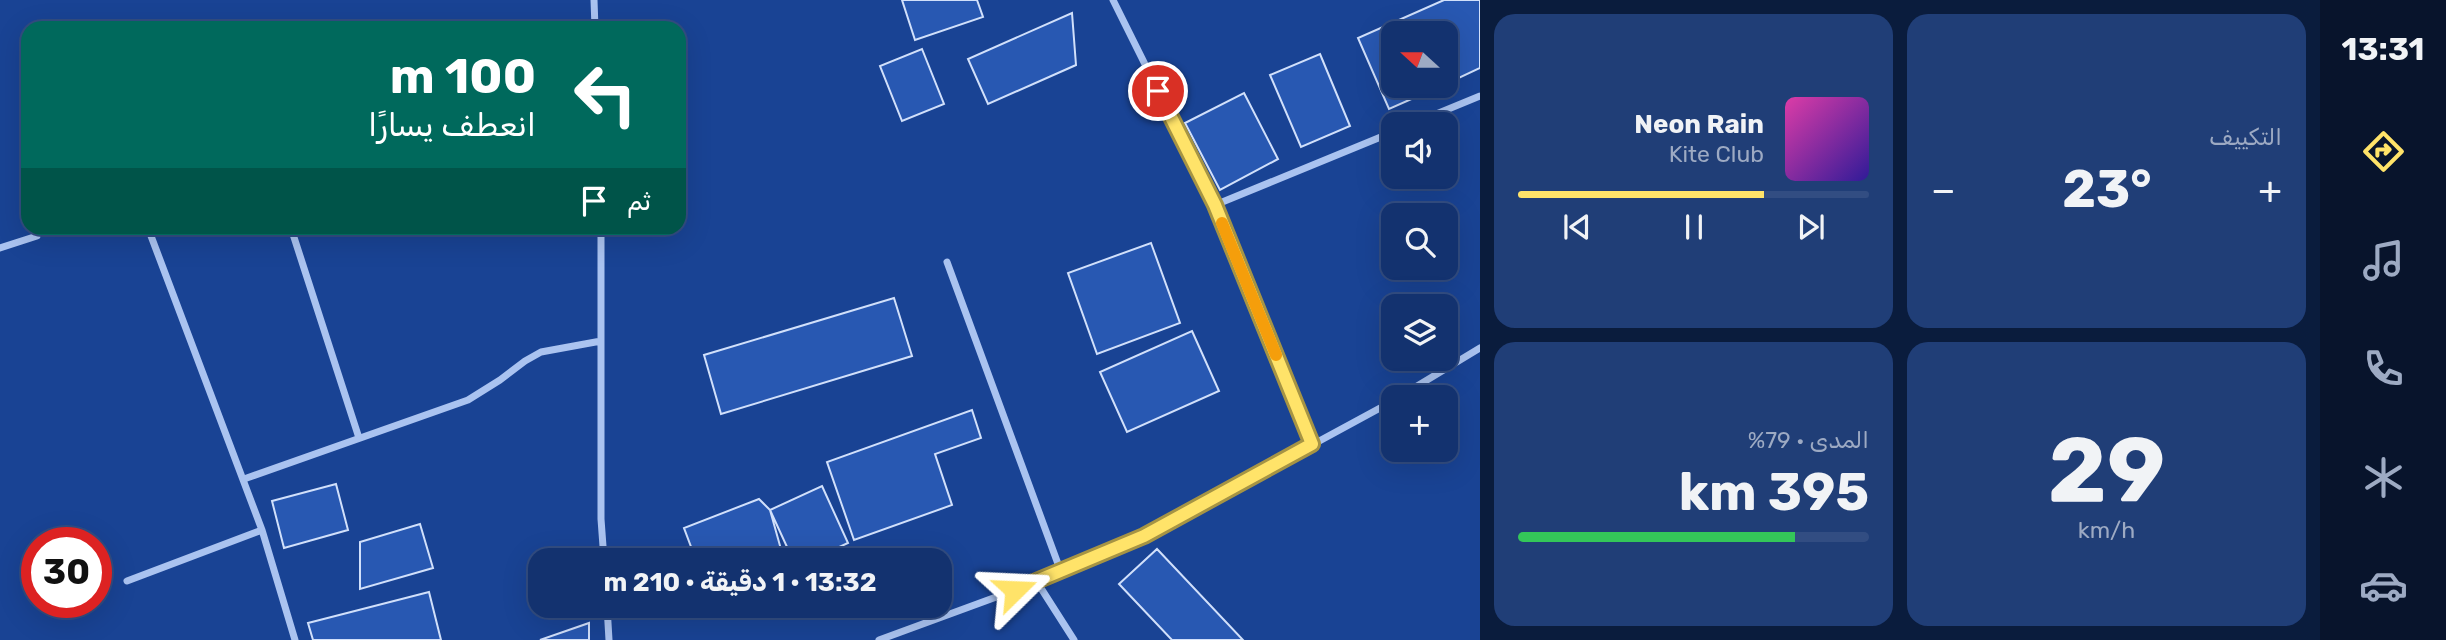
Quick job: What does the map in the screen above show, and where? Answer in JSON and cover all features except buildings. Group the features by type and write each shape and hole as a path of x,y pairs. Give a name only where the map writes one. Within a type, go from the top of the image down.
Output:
{"street":[{"path":"594,0 595,21"},
{"path":"1113,0 1215,205 1312,444"},
{"path":"1441,112 1480,96"},
{"path":"1215,205 1381,137"},
{"path":"151,235 244,479 295,640"},
{"path":"293,235 359,438"},
{"path":"601,235 603,548"},
{"path":"0,248 37,236"},
{"path":"947,262 1061,572"},
{"path":"244,479 468,400 541,352 601,341"},
{"path":"1419,385 1480,348"},
{"path":"879,640 1037,582 1144,536 1381,407"},
{"path":"127,581 262,530"},
{"path":"1037,582 1074,640"},
{"path":"608,618 609,640"}],"slow traffic":[{"path":"1222,223 1276,355"}],"route":[{"path":"1015,590 1144,536 1312,444 1215,205 1158,91"}]}
